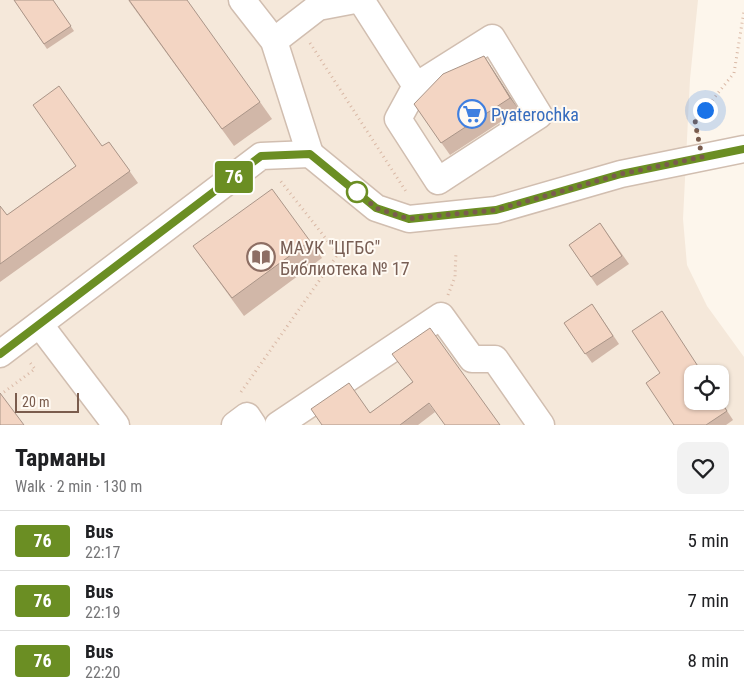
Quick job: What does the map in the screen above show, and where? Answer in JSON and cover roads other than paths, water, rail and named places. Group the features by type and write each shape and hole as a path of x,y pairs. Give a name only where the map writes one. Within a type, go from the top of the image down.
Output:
{"street":[{"path":"242,0 274,41 310,154 376,208 409,219 496,210 621,174 744,149"},
{"path":"274,41 297,23 316,4 355,0"},
{"path":"361,0 416,86"},
{"path":"492,38 539,115 438,182 398,119 416,86 492,38"},
{"path":"8,348 261,156 310,154"},
{"path":"295,420 441,316 472,359 495,359 541,425"},
{"path":"40,325 116,425"}],"place":[{"name":"Pyaterochka","path":"472,114"},
{"name":"МАУК \"ЦГБС\" Библиотека № 17","path":"261,257"}]}
